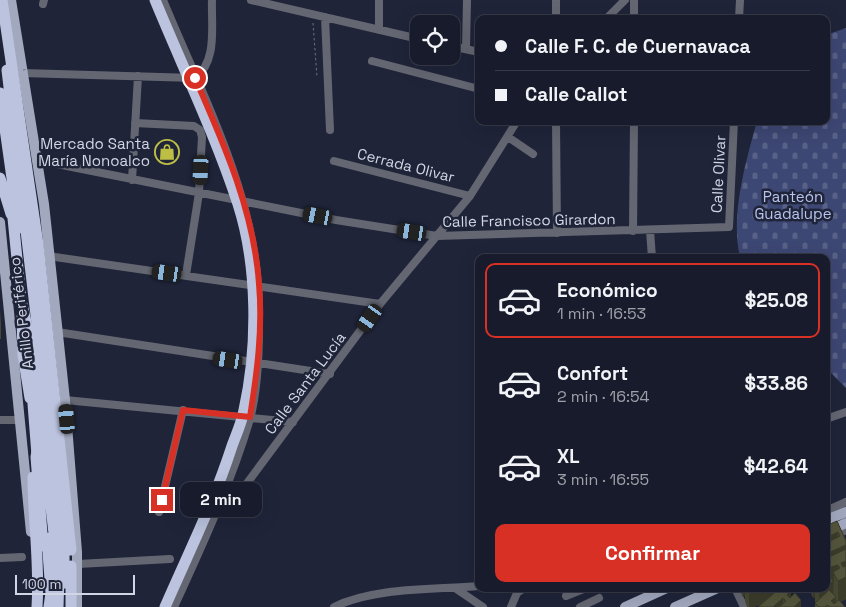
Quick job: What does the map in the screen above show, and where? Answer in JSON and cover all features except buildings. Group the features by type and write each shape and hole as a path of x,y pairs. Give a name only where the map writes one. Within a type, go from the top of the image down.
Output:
{"highway":[{"path":"2,0 38,244 69,520 71,607"},
{"path":"10,0 24,122 19,160"},
{"path":"155,0 208,125 238,205 249,261 253,297 252,358 244,412 221,481 165,607"},
{"name":"Anillo Periférico","path":"0,17 19,160 64,552 52,603"},
{"name":"Anillo Periférico","path":"0,93 20,237 45,557 52,603"},
{"path":"0,127 13,218 21,300 23,355 38,448 36,457 52,603"},
{"path":"0,178 13,218"},
{"path":"21,300 33,354 59,576 52,603"},
{"path":"32,414 33,513 39,577 37,607"}],"main road":[{"path":"10,0 38,160 65,400 78,564 77,607"},
{"path":"0,222 1,248 33,558 33,607"},
{"path":"830,518 846,512"},
{"path":"830,530 846,523"},
{"path":"625,607 659,592"},
{"path":"675,607 709,592"}],"street":[{"path":"163,0 245,202 260,285 258,364 250,417 226,484 174,607"},
{"path":"22,73 195,78 207,65 211,53 212,0"},
{"path":"251,0 410,37"},
{"path":"295,0 295,10"},
{"path":"379,30 380,0"},
{"path":"466,0 466,49"},
{"path":"556,0 556,15"},
{"path":"610,15 625,0"},
{"path":"634,0 634,15"},
{"path":"739,15 740,0"},
{"path":"324,17 330,130"},
{"path":"460,48 475,51"},
{"path":"372,61 475,88"},
{"path":"132,180 138,76"},
{"path":"135,123 194,126 200,130 202,137 199,193 186,275"},
{"name":"Calle Santa Lucía","path":"239,494 330,374 380,304 470,196 515,125"},
{"path":"556,125 556,233"},
{"path":"633,231 634,125"},
{"name":"Calle Olivar","path":"729,227 734,125"},
{"path":"508,137 533,154"},
{"name":"Calle Francisco Girardon","path":"38,160 245,202 437,236 729,227"},
{"name":"Cerrada Olivar","path":"334,161 470,196"},
{"path":"650,230 652,254"},
{"path":"48,256 260,285 380,304"},
{"path":"57,332 330,374"},
{"path":"65,400 293,422"},
{"path":"159,512 183,410"},
{"path":"830,418 846,412"},
{"path":"0,420 18,420"},
{"path":"830,509 846,502"},
{"path":"830,538 846,530"},
{"path":"0,558 22,557"},
{"path":"78,564 170,559"},
{"path":"334,607 364,596 475,586"},
{"path":"455,588 483,607"},
{"path":"510,607 518,592"},
{"path":"566,596 575,592"},
{"path":"586,592 591,605"},
{"path":"737,592 744,607"},
{"path":"580,607 591,605 600,598"}],"path":[{"path":"313,15 317,77"}],"green space":[{"name":"Panteón Guadalupe","path":"846,28 846,388 830,372 830,254 739,254 737,241 738,206 748,153 756,125 830,125 830,34"}],"place":[{"name":"Mercado Santa María Nonoalco","path":"167,152"}],"route":[{"path":"162,500 183,410 250,417 258,364 260,285 245,202 195,78"}]}
